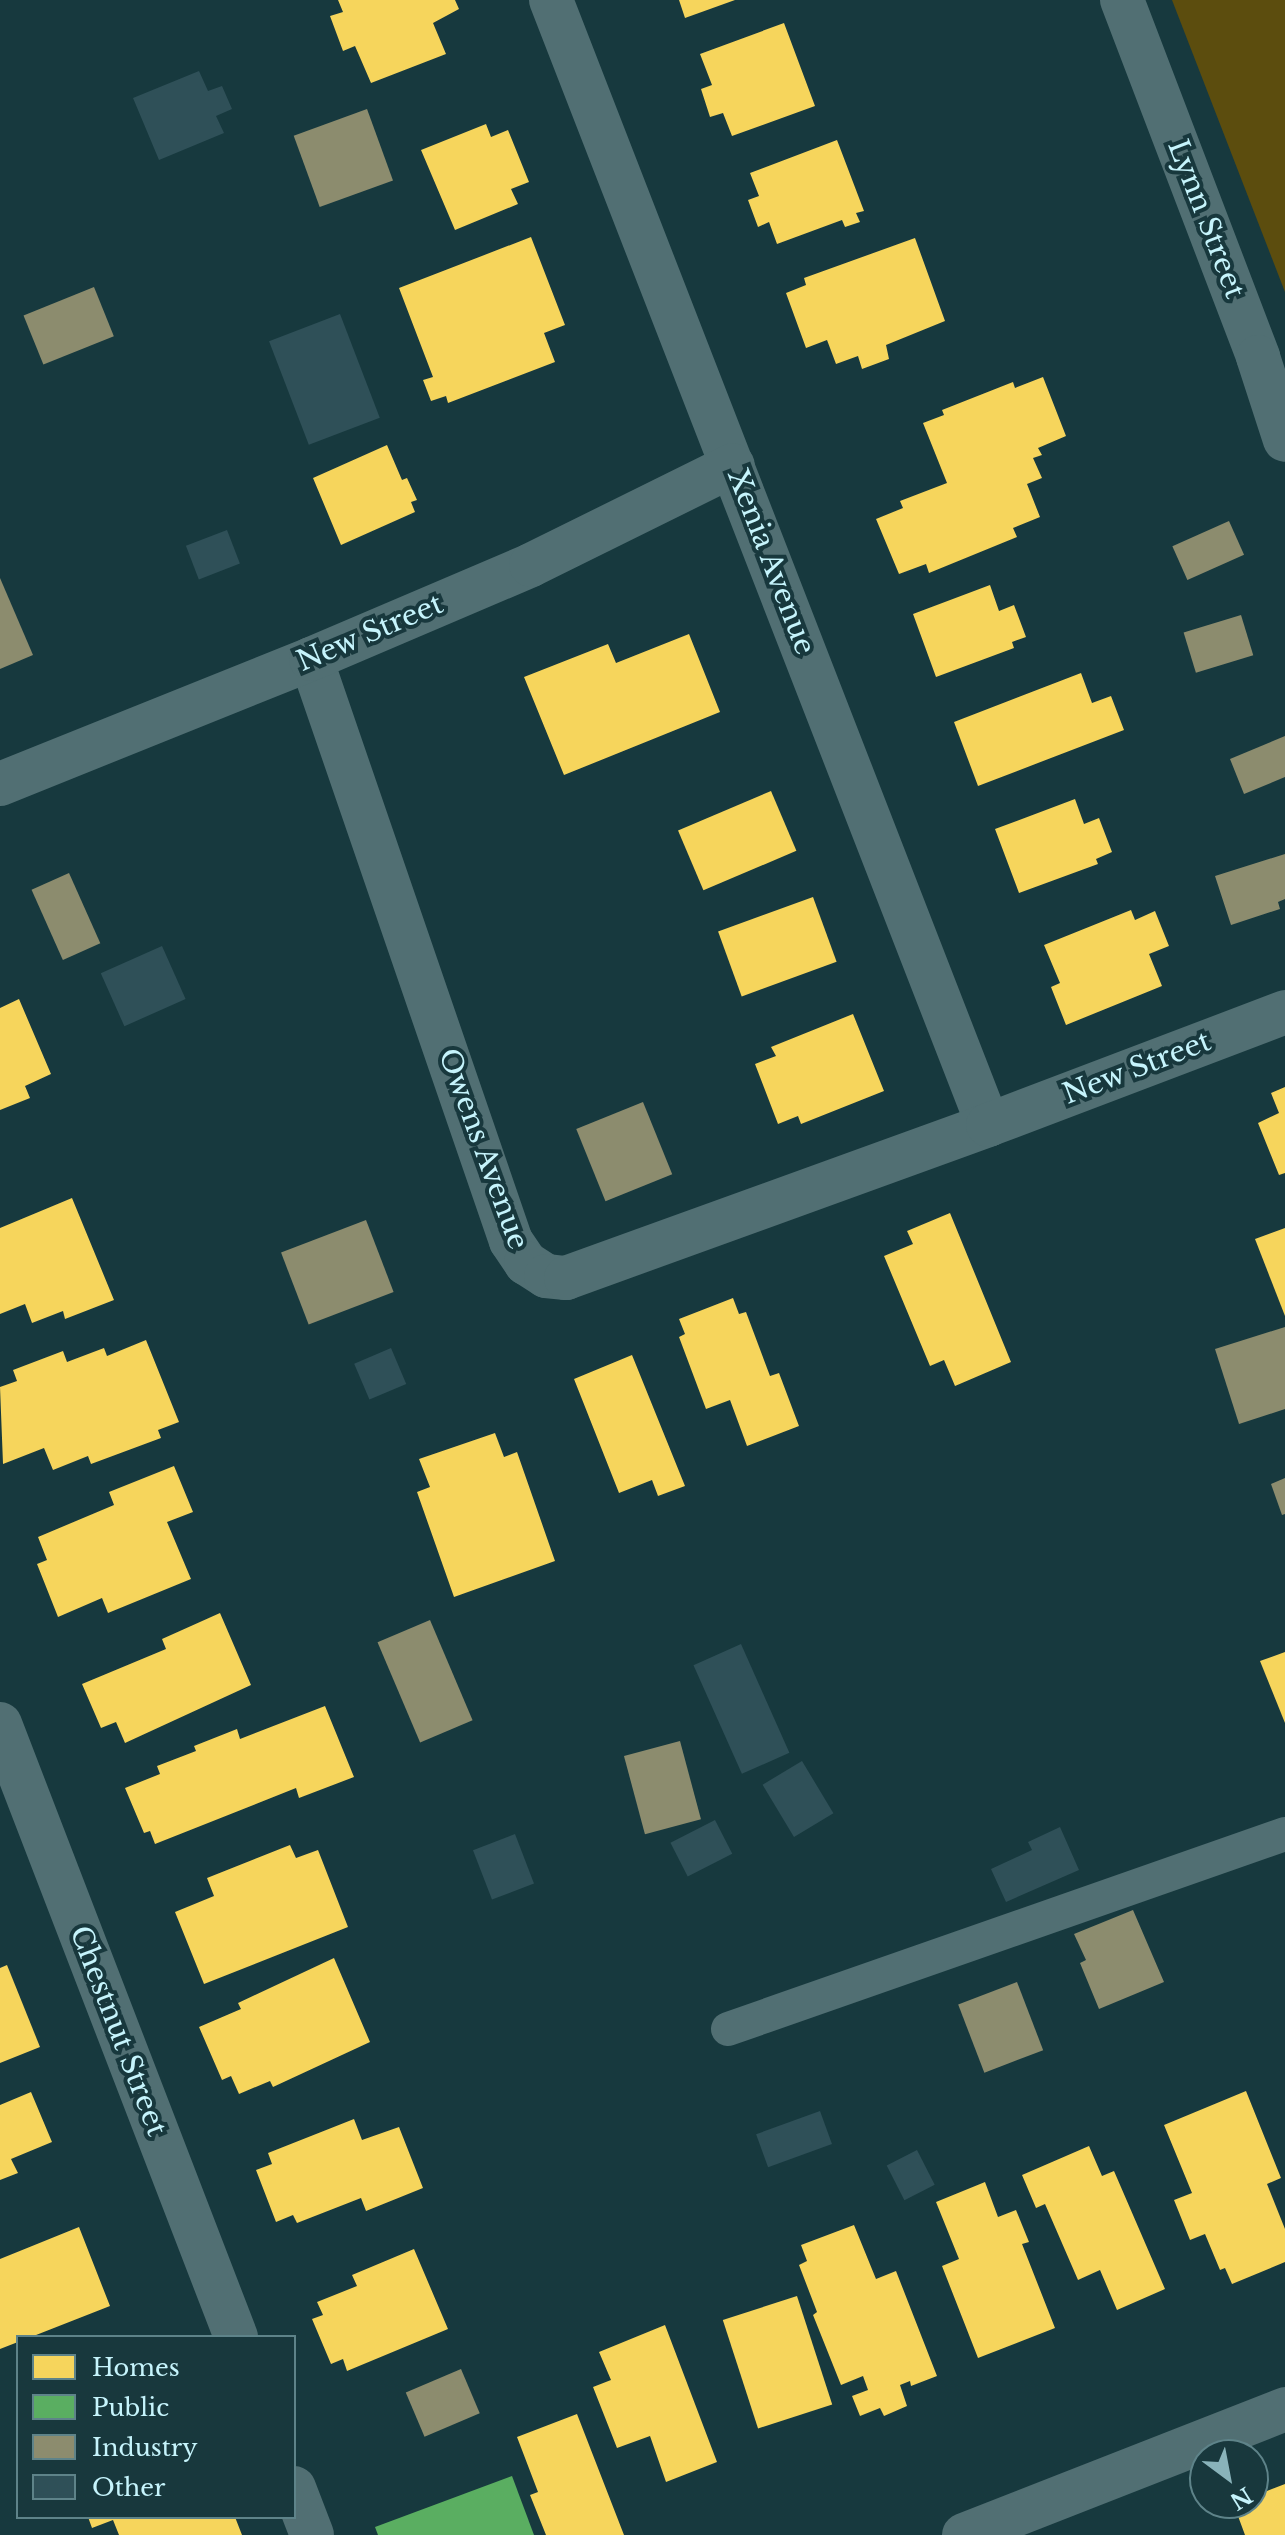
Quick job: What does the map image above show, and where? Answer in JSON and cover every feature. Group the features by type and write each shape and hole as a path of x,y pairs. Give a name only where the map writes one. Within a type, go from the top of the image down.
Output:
{"street":[{"name":"Xenia Avenue","path":"551,0 988,1125"},
{"name":"Lynn Street","path":"1122,0 1258,357 1285,440"},
{"name":"New Street","path":"0,784 311,659 531,565 733,465"},
{"name":"Owens Avenue","path":"311,659 511,1241 526,1263 546,1276 566,1278 988,1125"},
{"name":"New Street","path":"988,1125 1285,1012"},
{"name":"Chestnut Street","path":"0,1724 235,2335"},
{"path":"983,2531 1285,2409"},
{"path":"296,2493 312,2535"}],"lane":[{"path":"728,2029 1285,1834"}],"shaded area":[{"path":"1172,0 1285,0 1285,292"}],"building: Homes":[{"path":"338,0 455,0 459,9 433,23 446,54 371,83 355,46 343,51 330,16 343,12"},
{"path":"679,0 735,0 685,18"},
{"path":"784,23 815,106 732,136 723,113 710,117 701,89 712,85 700,54"},
{"path":"486,124 491,137 508,130 529,182 511,189 518,204 455,230 421,150"},
{"path":"837,140 864,211 856,213 860,222 845,227 842,220 777,244 769,222 758,227 748,200 759,196 750,173"},
{"path":"531,237 565,325 544,333 555,362 448,403 446,396 431,401 423,380 433,377 399,288"},
{"path":"915,238 945,321 886,345 889,359 862,369 858,356 836,364 827,340 806,348 786,293 806,285 804,278"},
{"path":"1043,377 1066,436 1038,448 1042,455 1033,458 1042,478 1027,484 1040,517 1013,528 1017,537 929,573 926,564 899,574 876,519 903,508 900,501 947,483 923,423 944,415 942,410 1013,382 1015,388"},
{"path":"387,445 402,480 407,478 417,500 411,502 415,512 341,545 313,478"},
{"path":"990,585 999,611 1014,605 1026,637 1012,642 1014,648 936,677 913,614"},
{"path":"689,634 720,712 564,775 524,677 608,644 616,663"},
{"path":"1081,673 1092,703 1111,696 1124,730 978,786 954,722"},
{"path":"771,791 796,851 703,890 678,830"},
{"path":"1075,799 1084,824 1099,818 1112,852 1096,859 1098,864 1019,893 995,829"},
{"path":"813,897 837,962 742,996 718,932"},
{"path":"1131,910 1135,920 1155,911 1169,946 1149,954 1162,986 1066,1025 1051,987 1060,983 1044,945"},
{"path":"19,999 51,1074 25,1086 30,1098 0,1110 0,1008"},
{"path":"853,1014 884,1091 801,1124 798,1116 778,1124 755,1064 776,1056 771,1047"},
{"path":"1285,1087 1285,1173 1279,1175 1258,1123 1279,1113 1271,1093"},
{"path":"72,1198 114,1300 65,1319 63,1311 32,1323 25,1304 0,1314 0,1228"},
{"path":"950,1213 1011,1362 955,1386 944,1360 930,1366 884,1256 913,1244 907,1231"},
{"path":"1285,1228 1285,1316 1255,1239"},
{"path":"733,1298 739,1314 746,1312 770,1376 779,1373 799,1426 747,1446 730,1400 706,1409 679,1337 685,1334 679,1319"},
{"path":"146,1340 179,1422 158,1430 161,1438 91,1464 88,1456 53,1470 44,1448 3,1464 0,1387 17,1381 13,1370 63,1351 67,1362 104,1348 107,1356"},
{"path":"632,1355 685,1486 658,1496 652,1480 619,1493 574,1379"},
{"path":"495,1433 504,1457 517,1452 555,1561 454,1597 417,1492 430,1487 419,1459"},
{"path":"174,1466 193,1512 167,1522 191,1579 108,1613 102,1598 58,1617 37,1564 47,1560 38,1537 114,1505 109,1492"},
{"path":"220,1613 251,1685 125,1743 116,1722 101,1728 82,1684 166,1649 162,1639"},
{"path":"1285,1652 1285,1723 1260,1661"},
{"path":"325,1706 354,1777 299,1798 296,1788 155,1844 150,1831 144,1833 125,1788 160,1774 157,1766 196,1751 194,1746 237,1729 240,1739"},
{"path":"290,1845 296,1858 318,1850 348,1927 204,1984 175,1912 214,1896 207,1878"},
{"path":"334,1958 370,2042 273,2087 270,2081 239,2094 231,2076 222,2080 199,2027 241,2009 238,2003"},
{"path":"7,1965 40,2047 0,2063 0,1968"},
{"path":"1246,2091 1281,2178 1267,2184 1285,2229 1285,2262 1232,2284 1225,2268 1220,2270 1205,2234 1190,2240 1174,2200 1192,2193 1164,2125"},
{"path":"31,2092 52,2142 11,2159 18,2173 0,2180 0,2105"},
{"path":"354,2119 362,2140 399,2127 423,2188 366,2211 361,2198 297,2223 293,2215 276,2222 256,2170 272,2164 268,2153"},
{"path":"1089,2146 1102,2176 1114,2171 1165,2289 1117,2310 1100,2270 1078,2280 1045,2204 1036,2208 1022,2175"},
{"path":"985,2182 998,2217 1016,2210 1029,2242 1022,2244 1055,2328 978,2358 942,2266 959,2259 936,2202"},
{"path":"854,2225 876,2279 896,2271 937,2376 911,2386 910,2381 900,2385 907,2406 884,2416 880,2408 860,2416 852,2396 868,2390 863,2376 841,2385 813,2315 817,2312 799,2265 807,2261 801,2245"},
{"path":"79,2227 110,2306 36,2335 16,2335 16,2343 0,2349 0,2259"},
{"path":"414,2249 448,2329 347,2371 343,2359 331,2364 312,2319 323,2315 317,2302 357,2286 352,2275"},
{"path":"797,2296 832,2404 758,2429 723,2320"},
{"path":"665,2325 717,2462 666,2482 650,2436 617,2448 593,2387 611,2380 599,2352"},
{"path":"577,2414 624,2535 546,2535 530,2495 538,2492 517,2437"},
{"path":"1285,2484 1285,2535 1245,2535 1239,2519 1269,2519 1269,2490"},
{"path":"89,2519 236,2519 242,2535 119,2535 113,2520 92,2528"}],"building: Public":[{"path":"512,2476 534,2535 378,2535 375,2527"}],"building: Industry":[{"path":"367,109 393,180 320,207 294,136"},
{"path":"94,287 114,336 43,365 24,315"},
{"path":"1229,521 1244,555 1187,580 1172,546"},
{"path":"0,578 33,655 0,669"},
{"path":"1241,615 1253,655 1196,673 1184,633"},
{"path":"1285,736 1285,777 1244,794 1230,759"},
{"path":"1285,854 1285,899 1278,902 1280,909 1231,925 1215,876"},
{"path":"69,873 100,943 63,960 32,890"},
{"path":"643,1102 672,1174 605,1201 576,1129"},
{"path":"366,1220 394,1292 309,1324 281,1253"},
{"path":"1285,1327 1285,1409 1239,1424 1215,1349"},
{"path":"1285,1478 1285,1514 1282,1515 1271,1484"},
{"path":"430,1620 473,1720 420,1743 378,1642"},
{"path":"680,1741 701,1819 645,1834 624,1756"},
{"path":"1133,1910 1164,1982 1099,2009 1080,1963 1086,1960 1074,1934"},
{"path":"1017,1982 1043,2050 984,2073 958,2005"},
{"path":"461,2369 480,2413 425,2437 406,2392"}],"building: Other":[{"path":"199,71 208,91 222,86 232,109 216,116 224,133 159,160 133,98"},
{"path":"340,314 380,418 309,445 269,341"},
{"path":"227,530 240,564 199,579 186,546"},
{"path":"162,946 186,999 124,1026 101,973"},
{"path":"391,1348 406,1384 369,1400 354,1364"},
{"path":"741,1644 789,1753 742,1774 693,1665"},
{"path":"802,1761 833,1813 794,1837 763,1785"},
{"path":"715,1820 732,1854 688,1877 670,1843"},
{"path":"1060,1827 1079,1870 1006,1902 991,1869 1032,1850 1028,1842"},
{"path":"515,1834 534,1883 492,1900 473,1850"},
{"path":"820,2111 832,2144 768,2167 756,2134"},
{"path":"917,2150 935,2185 904,2200 887,2165"}]}
